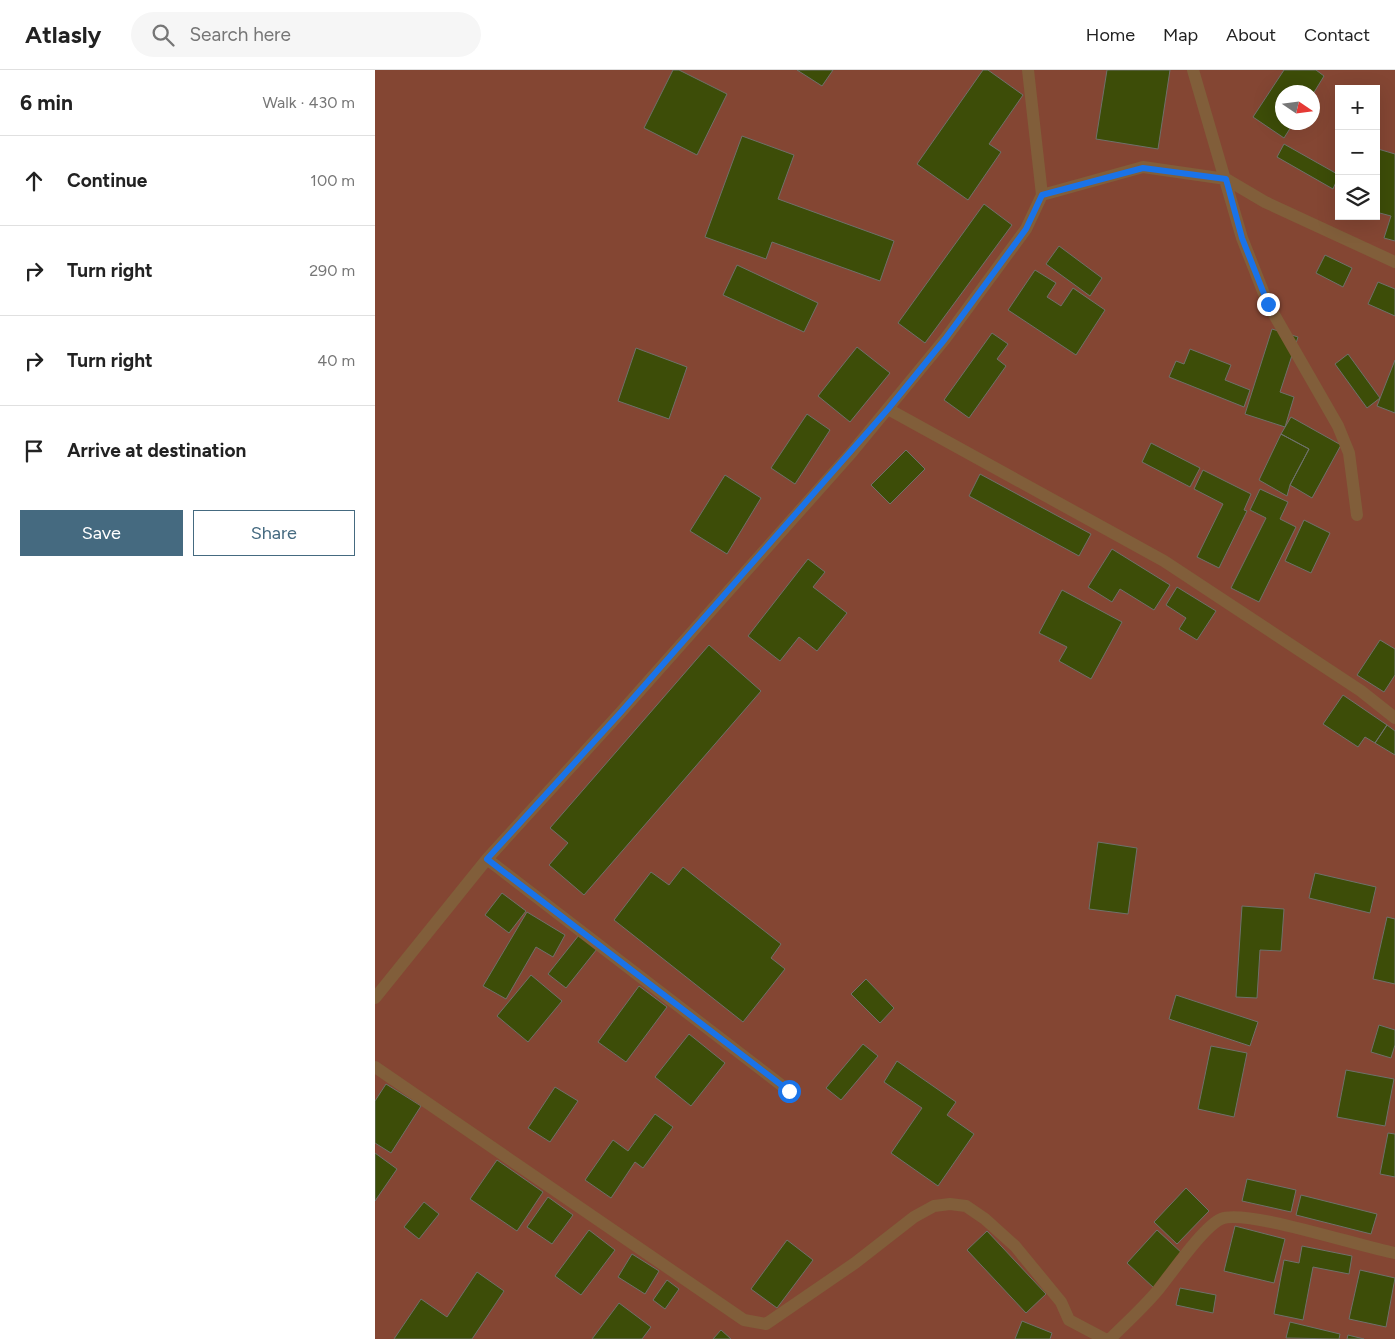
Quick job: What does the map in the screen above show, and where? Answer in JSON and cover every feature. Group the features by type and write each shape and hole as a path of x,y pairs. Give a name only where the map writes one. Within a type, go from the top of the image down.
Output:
{"street":[{"path":"375,998 487,859 621,712 888,409 945,339 1026,229 1042,195 1028,70"},
{"path":"1193,70 1242,238 1268,304 1338,426 1349,453 1357,515"},
{"path":"1042,195 1143,168 1226,179 1265,202 1395,262"},
{"path":"888,409 1165,561 1361,691 1395,718"},
{"path":"487,859 789,1091"},
{"path":"375,1067 745,1320 767,1324 855,1263 914,1217 934,1206 950,1204 966,1206 985,1219 1015,1246 1061,1302 1069,1320 1105,1339"},
{"path":"1109,1339 1157,1291 1219,1219 1260,1219 1370,1249 1395,1253"}],"shaded area":[{"path":"375,70 1395,70 1395,1339 375,1339"}],"building":[{"path":"673,70 679,70 727,94 697,155 644,128"},
{"path":"797,70 833,70 822,86"},
{"path":"983,70 988,70 1023,95 989,144 1001,152 968,200 917,164"},
{"path":"1107,70 1170,70 1158,149 1096,139"},
{"path":"1284,70 1316,70 1324,76 1318,85 1275,85 1275,130 1289,130 1284,138 1253,117"},
{"path":"742,136 794,155 778,199 894,241 880,281 772,242 766,259 705,237"},
{"path":"1284,144 1335,173 1333,189 1277,157"},
{"path":"1380,150 1395,154 1395,241 1384,238 1391,216 1380,213"},
{"path":"984,204 1012,225 925,343 898,323"},
{"path":"1059,246 1102,278 1090,296 1046,264"},
{"path":"1325,255 1352,268 1343,287 1316,273"},
{"path":"737,265 818,303 804,332 723,295"},
{"path":"1035,270 1056,283 1047,297 1061,306 1073,288 1105,310 1076,355 1008,310"},
{"path":"1378,282 1395,289 1395,316 1368,304"},
{"path":"1272,329 1298,337 1280,392 1294,397 1285,427 1245,414"},
{"path":"992,333 1008,344 997,359 1006,366 969,418 944,400"},
{"path":"857,347 890,373 850,422 818,396"},
{"path":"636,348 687,367 669,419 618,401"},
{"path":"1190,349 1231,365 1225,380 1250,390 1244,407 1169,377 1176,361 1184,364"},
{"path":"1348,354 1380,398 1367,408 1335,364"},
{"path":"1395,360 1395,413 1377,406"},
{"path":"807,414 830,430 795,484 771,468"},
{"path":"1291,417 1341,445 1312,498 1290,485 1309,449 1281,434"},
{"path":"1281,434 1309,449 1290,485 1287,496 1259,480"},
{"path":"1151,443 1200,468 1190,487 1142,462"},
{"path":"906,450 925,469 890,504 871,485"},
{"path":"1203,470 1251,494 1244,510 1247,511 1219,568 1197,557 1223,504 1194,489"},
{"path":"980,474 1091,534 1079,556 969,496"},
{"path":"725,475 761,498 727,554 690,531"},
{"path":"1260,489 1288,502 1280,519 1296,527 1259,602 1231,588 1266,518 1250,510"},
{"path":"1304,520 1330,533 1311,573 1285,561"},
{"path":"1112,549 1170,585 1154,610 1120,589 1112,602 1088,587"},
{"path":"808,559 825,572 813,587 847,613 817,651 799,637 780,661 748,636"},
{"path":"1177,587 1216,611 1197,640 1179,629 1186,618 1166,605"},
{"path":"1062,590 1122,622 1091,679 1059,661 1067,647 1039,633"},
{"path":"1380,640 1395,649 1395,675 1384,692 1357,675"},
{"path":"709,645 761,691 584,895 549,865 568,843 550,828"},
{"path":"1343,695 1387,725 1375,743 1365,737 1358,747 1323,724"},
{"path":"1387,725 1395,731 1395,755 1375,743"},
{"path":"1098,842 1137,848 1128,914 1089,909"},
{"path":"683,867 781,944 771,958 785,969 743,1022 614,920 651,872 669,885"},
{"path":"1315,873 1376,887 1370,913 1309,898"},
{"path":"502,893 526,911 509,933 485,915"},
{"path":"1242,906 1284,909 1281,951 1260,950 1257,998 1236,997"},
{"path":"527,912 565,935 553,957 536,947 506,999 483,986"},
{"path":"1387,917 1395,919 1395,984 1373,979"},
{"path":"579,935 597,949 566,988 548,974"},
{"path":"531,975 562,1001 528,1042 497,1016"},
{"path":"866,979 894,1008 880,1023 851,994"},
{"path":"639,986 667,1007 626,1062 598,1042"},
{"path":"1176,995 1258,1022 1250,1046 1169,1019"},
{"path":"1379,1025 1395,1030 1395,1045 1391,1058 1371,1052"},
{"path":"689,1034 725,1063 691,1106 655,1077"},
{"path":"863,1044 878,1056 841,1100 826,1088"},
{"path":"1211,1046 1247,1053 1234,1117 1198,1109"},
{"path":"897,1061 956,1102 947,1115 974,1134 938,1186 891,1153 922,1108 884,1082"},
{"path":"1346,1070 1394,1079 1385,1126 1337,1117"},
{"path":"386,1084 421,1106 391,1153 375,1143 375,1101"},
{"path":"555,1087 578,1101 550,1142 528,1128"},
{"path":"655,1114 673,1127 643,1168 635,1162 611,1198 585,1180 613,1140 628,1151"},
{"path":"1388,1133 1395,1134 1395,1177 1380,1174"},
{"path":"375,1153 397,1169 375,1201"},
{"path":"497,1160 543,1192 517,1231 470,1199"},
{"path":"1247,1179 1296,1190 1291,1212 1242,1201"},
{"path":"1186,1188 1209,1211 1177,1244 1154,1222"},
{"path":"1301,1195 1377,1214 1371,1234 1296,1215"},
{"path":"548,1197 573,1215 552,1244 527,1227"},
{"path":"424,1202 439,1214 419,1239 404,1227"},
{"path":"1235,1226 1285,1239 1274,1283 1224,1271"},
{"path":"589,1230 615,1250 581,1295 555,1276"},
{"path":"1157,1230 1184,1255 1154,1288 1127,1263"},
{"path":"987,1231 1046,1294 1026,1313 967,1250"},
{"path":"787,1240 813,1260 777,1308 751,1289"},
{"path":"1302,1246 1352,1256 1349,1274 1313,1267 1303,1320 1274,1314 1284,1260 1299,1263"},
{"path":"632,1254 659,1271 645,1294 618,1277"},
{"path":"1360,1270 1395,1278 1386,1327 1349,1319"},
{"path":"477,1272 504,1291 472,1339 394,1339 421,1299 447,1317"},
{"path":"667,1280 679,1289 665,1309 653,1300"},
{"path":"1180,1288 1216,1295 1213,1313 1176,1305"},
{"path":"619,1303 651,1327 642,1339 592,1339"},
{"path":"1022,1321 1052,1333 1050,1339 1015,1339"},
{"path":"1290,1322 1340,1334 1339,1339 1286,1338"},
{"path":"721,1330 731,1339 713,1339"},
{"path":"1348,1335 1364,1339 1347,1339"}],"route":[{"path":"789,1091 487,859 621,712 888,409 945,339 1026,229 1042,195 1143,168 1226,179 1242,238 1268,304"}]}
